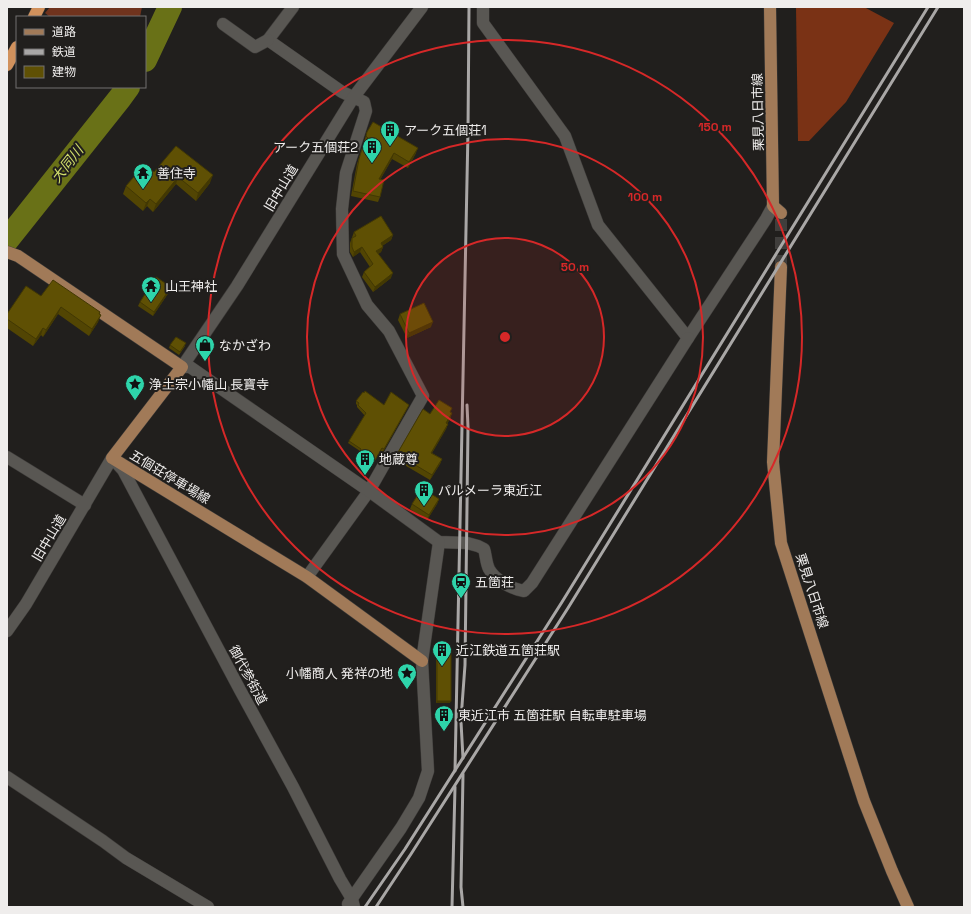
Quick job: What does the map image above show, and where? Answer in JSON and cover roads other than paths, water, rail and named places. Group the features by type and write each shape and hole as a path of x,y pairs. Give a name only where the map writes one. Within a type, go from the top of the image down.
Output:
{"highway":[{"path":"34,16 39,7"},
{"path":"7,65 16,49"}],"main road":[{"name":"栗見八日市線","path":"770,7 777,210"},
{"path":"12,254 182,367"},
{"name":"栗見八日市線","path":"780,267 773,462 781,543 864,801 908,907"},
{"name":"五個荘停車場線","path":"182,367 112,458 308,577 422,661"}],"street":[{"path":"223,24 254,47 268,40 294,7"},
{"name":"旧中山道","path":"182,367 237,286 353,98 422,7"},
{"path":"483,7 484,23 565,136 598,225 688,338"},
{"path":"268,40 342,92 364,102 366,111 346,173 342,209 343,254 367,305 389,330 423,396 369,491 308,577"},
{"path":"182,367 190,367 369,491 439,542 467,543 484,549 489,568 497,578 516,590 524,591 532,583 688,338 766,219 777,210"},
{"path":"7,457 84,505"},
{"name":"旧中山道","path":"7,631 26,604 112,458"},
{"name":"御代参街道","path":"112,458 123,470 293,787 340,879 351,904"},
{"path":"351,904 419,798 428,771 422,661 439,542"},
{"path":"7,777 126,858 208,907"}],"waterway":[{"name":"大同川","path":"146,58 170,7"},
{"name":"大同川","path":"7,240 127,88"}],"tunnel":[{"path":"781,213 781,267"}],"railway":[{"path":"455,771 468,131 469,7"},
{"path":"365,907 405,849 562,602 928,7"},
{"path":"376,907 568,608 938,7"},
{"path":"461,719 465,665 467,405"},
{"path":"461,722 463,758"},
{"path":"463,774 461,887 463,907"},
{"path":"452,907 455,787"}],"place":[{"name":"アーク五個荘1","path":"390,147"},
{"name":"アーク五個荘2","path":"372,164"},
{"name":"善住寺","path":"143,190"},
{"name":"山王神社","path":"151,303"},
{"name":"なかざわ","path":"205,362"},
{"name":"浄土宗小幡山 長寶寺","path":"135,401"},
{"name":"地蔵尊","path":"365,476"},
{"name":"パルメーラ東近江","path":"424,507"},
{"name":"五箇荘","path":"461,599"},
{"name":"近江鉄道五箇荘駅","path":"442,667"},
{"name":"小幡商人 発祥の地","path":"407,690"},
{"name":"東近江市 五箇荘駅 自転車駐車場","path":"444,732"}]}
